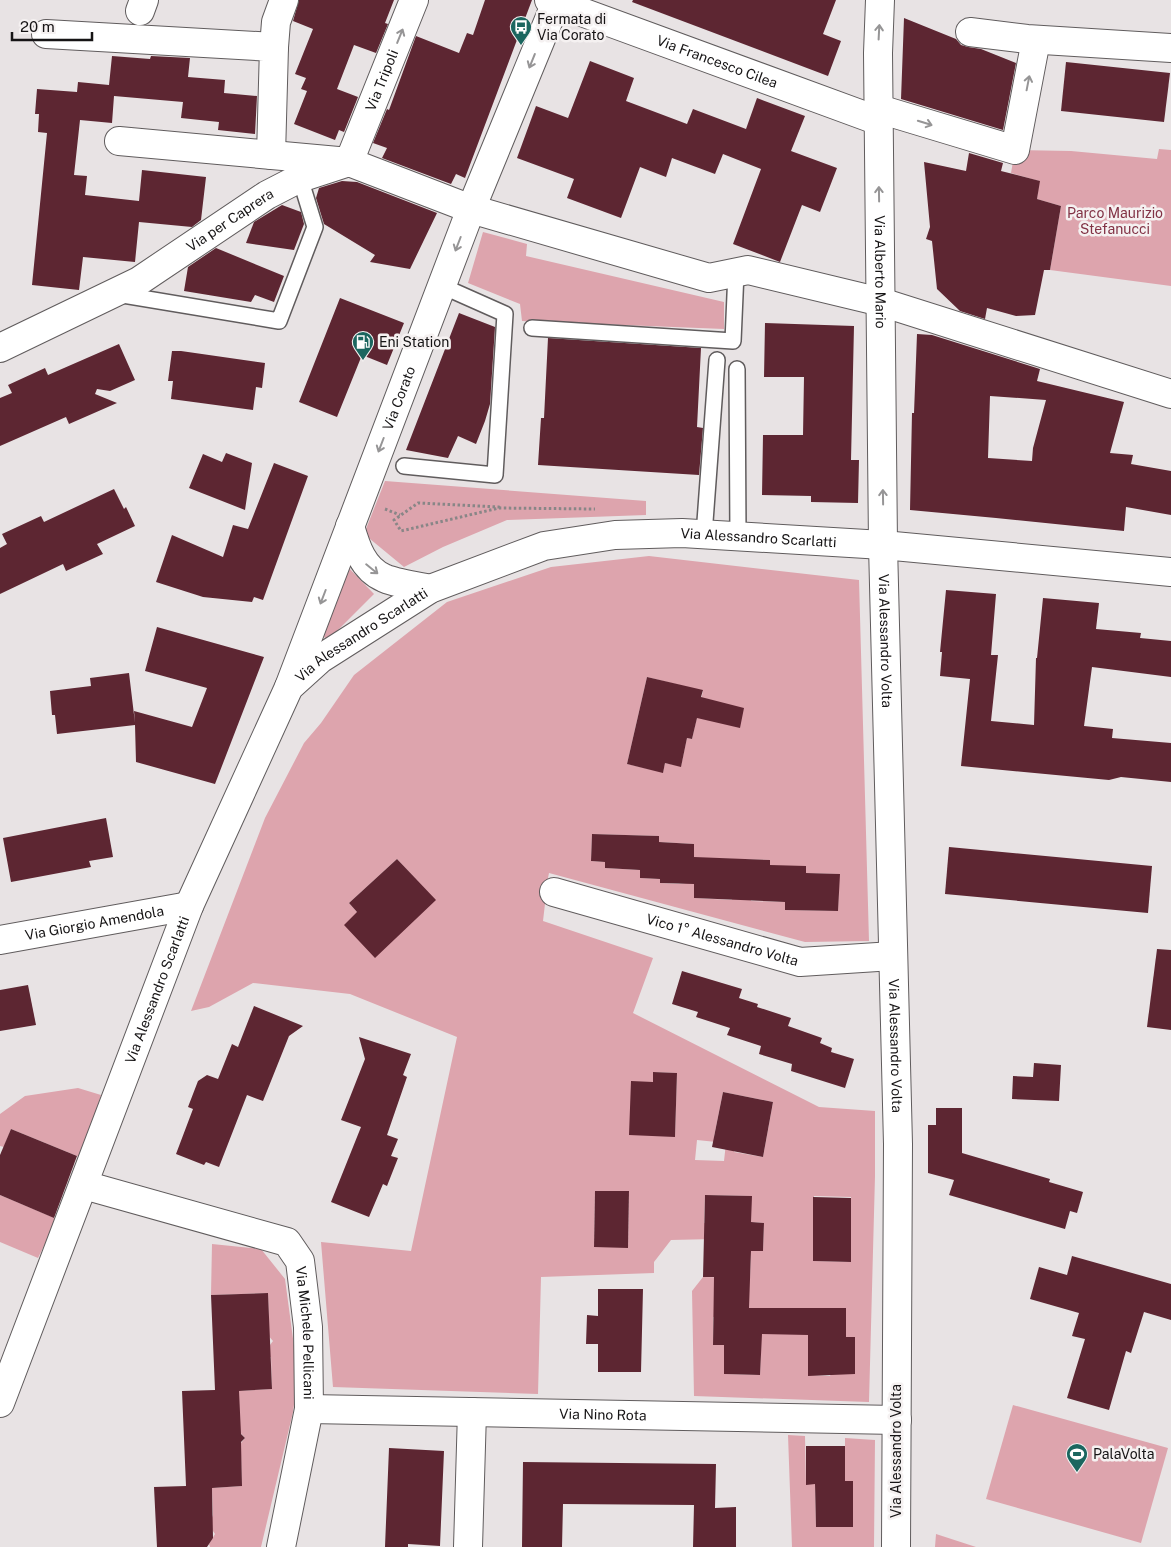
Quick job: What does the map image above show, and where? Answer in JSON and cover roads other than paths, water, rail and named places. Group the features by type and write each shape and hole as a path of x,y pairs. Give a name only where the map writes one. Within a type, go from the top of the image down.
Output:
{"street":[{"path":"271,155 276,22 284,0"},
{"name":"Via Tripoli","path":"349,162 414,0"},
{"name":"Via Alberto Mario","path":"880,0 878,53 883,545"},
{"name":"Via Francesco Cilea","path":"554,1 879,115 1015,150 1036,40"},
{"name":"Via Corato","path":"290,687 471,209 554,1"},
{"path":"970,32 1036,40 1171,48"},
{"path":"46,34 274,47"},
{"path":"119,141 349,162 471,209 709,278 748,270 881,302 1171,394"},
{"name":"Via per Caprera","path":"0,348 139,281 267,195 300,178 349,162"},
{"path":"350,526 355,543 366,565 384,578 430,589"},
{"name":"Via Alessandro Scarlatti","path":"0,1403 189,906 290,687 320,659 430,589 544,546 615,535 682,533 883,545 1171,572"},
{"name":"Via Alessandro Volta","path":"883,545 898,1144 896,1547"},
{"name":"Vico 1° Alessandro Volta","path":"554,892 800,962 893,956"},
{"name":"Via Giorgio Amendola","path":"0,940 189,906"},
{"name":"Via Michele Pellicani","path":"84,1185 286,1242 300,1261 308,1328 310,1409 281,1547"},
{"name":"Via Nino Rota","path":"310,1409 896,1420"},
{"path":"468,1547 472,1412"}],"lane":[{"path":"113,293 279,321 315,227 300,178"},
{"path":"532,328 733,341 736,272"},
{"path":"404,466 495,476 504,314 442,286"},
{"path":"704,535 717,360"},
{"path":"737,369 738,536"}],"place":[{"name":"Fermata di Via Corato","path":"521,46"},
{"name":"Eni Station","path":"363,361"},
{"name":"PalaVolta","path":"1077,1473"}],"park label":[{"name":"Parco Maurizio Stefanucci","path":"1115,222"}]}
